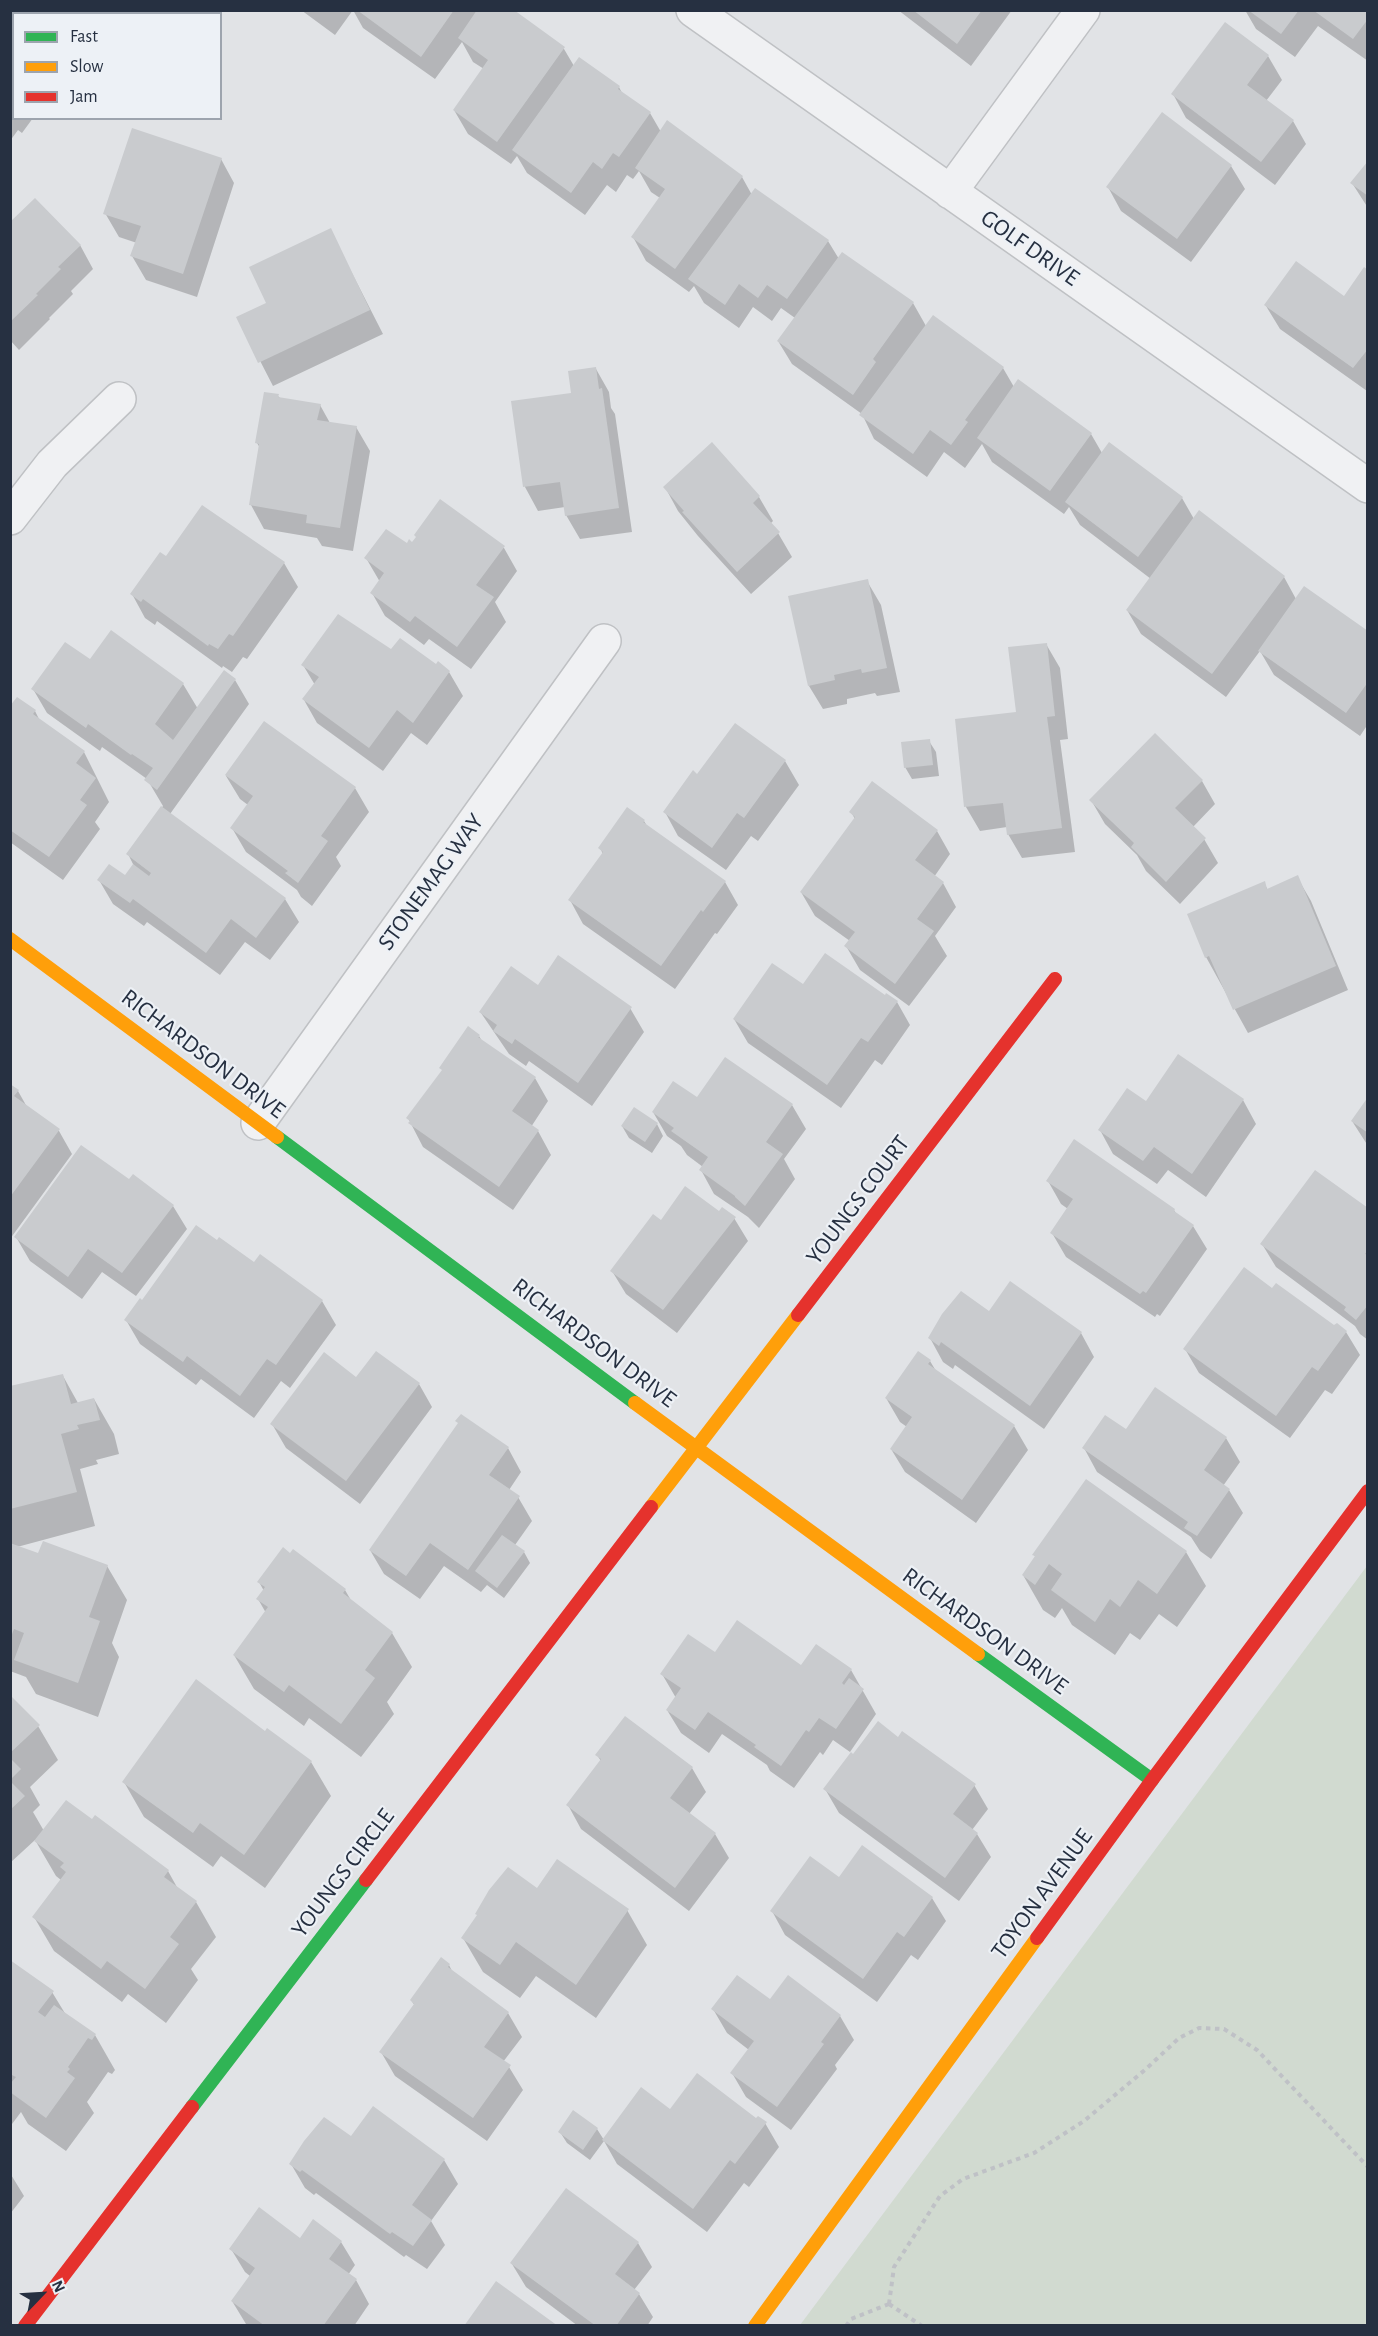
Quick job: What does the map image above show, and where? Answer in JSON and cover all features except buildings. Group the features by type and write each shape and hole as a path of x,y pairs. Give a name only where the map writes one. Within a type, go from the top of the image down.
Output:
{"street":[{"name":"GOLF DRIVE","path":"693,10 1368,486"},
{"path":"950,192 1083,10"},
{"path":"10,518 52,464 119,399"},
{"name":"STONEMAG WAY","path":"258,1123 604,642"},
{"name":"RICHARDSON DRIVE","path":"10,939 696,1448 1152,1780"},
{"name":"YOUNGS COURT","path":"696,1448 1055,979"},
{"name":"YOUNGS CIRCLE","path":"25,2325 696,1448"},
{"name":"TOYON AVENUE","path":"755,2325 1152,1780 1368,1491"}],"path":[{"path":"889,2304 894,2266 940,2196 963,2179 1034,2153 1084,2121 1179,2038 1199,2028 1224,2029 1257,2050 1368,2167"},
{"path":"846,2325 851,2319 889,2304"},
{"path":"889,2304 921,2325"}],"shaded area":[{"path":"1367,1566 1367,2325 800,2325"}],"traffic: fast":[{"path":"277,1137 635,1403"},
{"path":"978,1654 1152,1780"},
{"path":"192,2107 366,1880"}],"traffic: slow":[{"path":"10,939 277,1137"},
{"path":"651,1507 798,1315"},
{"path":"635,1403 978,1654"},
{"path":"755,2326 1037,1938"}],"traffic: jam":[{"path":"798,1315 1055,979"},
{"path":"1037,1938 1368,1491"},
{"path":"366,1880 651,1507"},
{"path":"25,2326 192,2107"}]}
